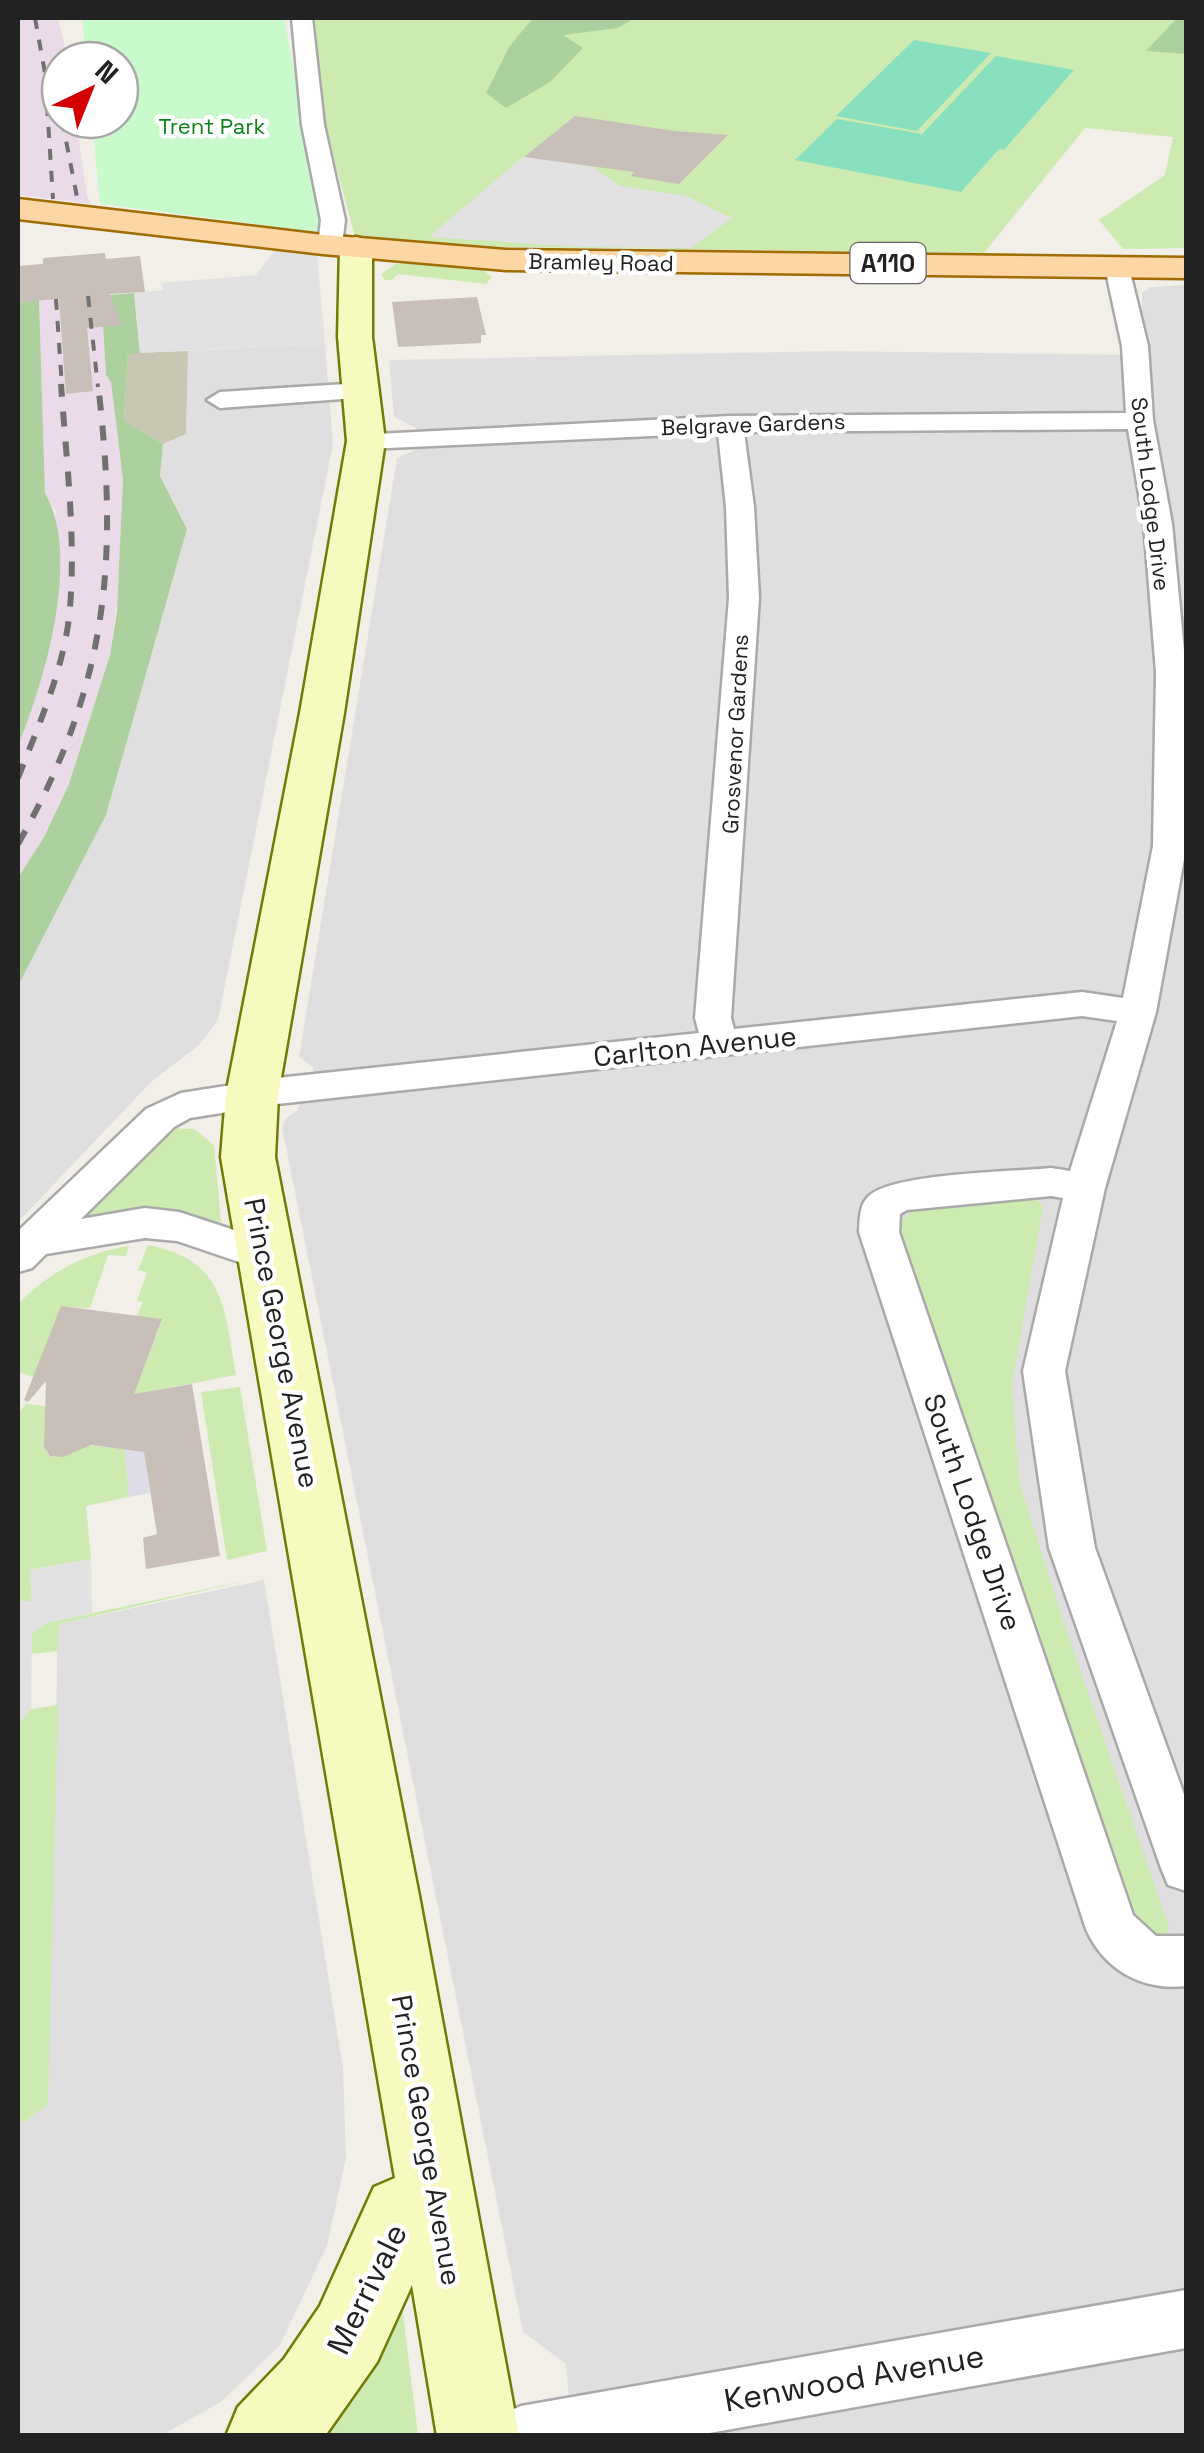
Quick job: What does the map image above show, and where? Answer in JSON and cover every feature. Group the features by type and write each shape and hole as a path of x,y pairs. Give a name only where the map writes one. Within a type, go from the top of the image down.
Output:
{"main road":[{"name":"Bramley Road","path":"18,209 343,246 572,264 908,263 1118,272 1186,268"}],"street":[{"path":"302,18 313,125 333,220 343,246"},
{"name":"Prince George Avenue","path":"343,246 364,416 322,713 252,1096 248,1157 478,2436"},
{"name":"South Lodge Drive","path":"1118,272 1136,346 1140,420 1158,524 1171,691 1170,846 1138,1012 1085,1188 1044,1372 1072,1548 1186,1868"},
{"name":"Belgrave Gardens","path":"220,400 364,416 730,424 1060,424 1140,420"},
{"name":"Grosvenor Gardens","path":"720,1043 713,1018 744,598 740,507 730,424"},
{"name":"Carlton Avenue","path":"24,1250 160,1118 181,1106 1082,1004 1138,1012"},
{"name":"South Lodge Drive","path":"1085,1188 1051,1182 899,1197 881,1207 879,1232 1112,1929 1144,1960 1164,1964 1186,1961"},
{"path":"24,1250 145,1223 179,1226 266,1256"},
{"name":"Merrivale","path":"267,2436 294,2412 339,2352 378,2278 401,2214 437,2202"},
{"name":"Kenwood Avenue","path":"521,2436 1186,2319"}],"shaded area":[{"path":"18,18 58,18 63,40 40,40 40,140 79,140 87,196 92,204 18,195"},
{"path":"524,156 593,167 620,186 686,196 732,218 691,248 580,247 429,237"},
{"path":"274,251 317,255 325,344 140,353 134,293 163,290 162,283 256,275"},
{"path":"1186,285 1186,2435 572,2435 566,2364 523,2332 282,1127 286,1118 297,1111 314,1068 299,1057 397,458 417,449 416,428 394,417 389,360 831,351 1141,355 1142,293 1151,287"},
{"path":"110,295 122,325 103,327 106,375 111,382 123,480 121,574 110,655 69,784 44,837 18,878 18,746 43,673 56,511 45,494 39,300"},
{"path":"325,344 333,444 218,1020 199,1045 152,1081 18,1222 18,986 106,815 187,529 160,476 163,444 186,434 188,351"},
{"path":"188,351 186,434 163,444 124,420 128,353"},
{"path":"139,1414 150,1493 129,1497 125,1449"},
{"path":"91,1559 92,1613 46,1623 32,1633 31,1709 18,1724 18,1601 32,1601 30,1570"},
{"path":"264,1580 343,2068 346,2158 327,2246 280,2345 221,2402 162,2435 18,2435 18,2121 22,2123 48,2105 58,1624"}],"green space":[{"name":"Trent Park","path":"82,18 284,18 325,233 100,204 94,140 140,140 140,40 84,40"},
{"path":"311,18 1186,18 1186,248 1123,249 1099,220 1165,175 1173,137 1085,128 984,253 506,247 355,237 323,118"},
{"path":"533,18 635,18 618,28 563,35 583,48 550,82 506,108 486,93 509,47"},
{"path":"1177,18 1186,18 1186,54 1146,51"},
{"path":"914,40 991,53 917,131 836,116"},
{"path":"996,56 1074,70 1004,150 999,149 961,192 795,160 837,119 922,134"},
{"path":"395,264 482,269 492,277 486,284 398,274 385,280 381,274"},
{"path":"134,293 140,353 128,354 124,420 163,444 160,476 187,529 106,815 18,986 18,878 44,837 69,784 110,655 117,611 123,480 111,382 106,375 103,326 121,324 110,295"},
{"path":"39,300 45,493 56,519 60,584 48,655 18,746 18,302"},
{"path":"167,1128 194,1129 214,1145 221,1222 146,1210 96,1218 84,1214"},
{"path":"1020,1195 1038,1201 1043,1207 1012,1385 1019,1481 1169,1927 1163,1941 1130,1918 893,1231 904,1218 933,1203"},
{"path":"148,1245 174,1252 207,1275 223,1308 236,1375 136,1394 115,1393 133,1347 151,1349 162,1320 137,1316 143,1302 137,1301 147,1272 138,1270"},
{"path":"129,1246 126,1256 108,1255 90,1308 61,1307 49,1382 18,1372 18,1304 68,1266 98,1253"},
{"path":"240,1387 267,1551 227,1560 201,1392"},
{"path":"26,1404 55,1407 45,1438 50,1456 63,1457 84,1445 125,1449 129,1497 86,1506 91,1559 30,1570 32,1601 18,1601 18,1413"},
{"path":"263,1577 59,1624 58,1651 32,1654 32,1633 46,1623"},
{"path":"58,1705 48,2105 22,2123 18,2121 18,1724 31,1709"},
{"path":"401,2298 418,2435 307,2436"}],"building":[{"path":"575,116 728,135 679,184 631,176 634,172 524,157"},
{"path":"105,253 106,259 140,256 145,292 110,294 122,325 87,328 93,391 66,394 59,299 18,302 18,266 43,264 43,258"},
{"path":"477,297 486,335 481,335 481,343 398,347 392,302"},
{"path":"61,1306 162,1319 134,1394 192,1384 220,1556 146,1569 143,1538 157,1534 144,1452 91,1445 63,1457 50,1456 44,1447 46,1381 28,1402 24,1400"}],"railway":[{"path":"35,18 45,73 53,199"},
{"path":"66,140 78,202"},
{"path":"88,296 98,387"},
{"path":"56,299 62,387"},
{"path":"18,778 57,673 70,608 71,524 61,384"},
{"path":"18,844 71,730 100,621 107,509 98,384"}]}
